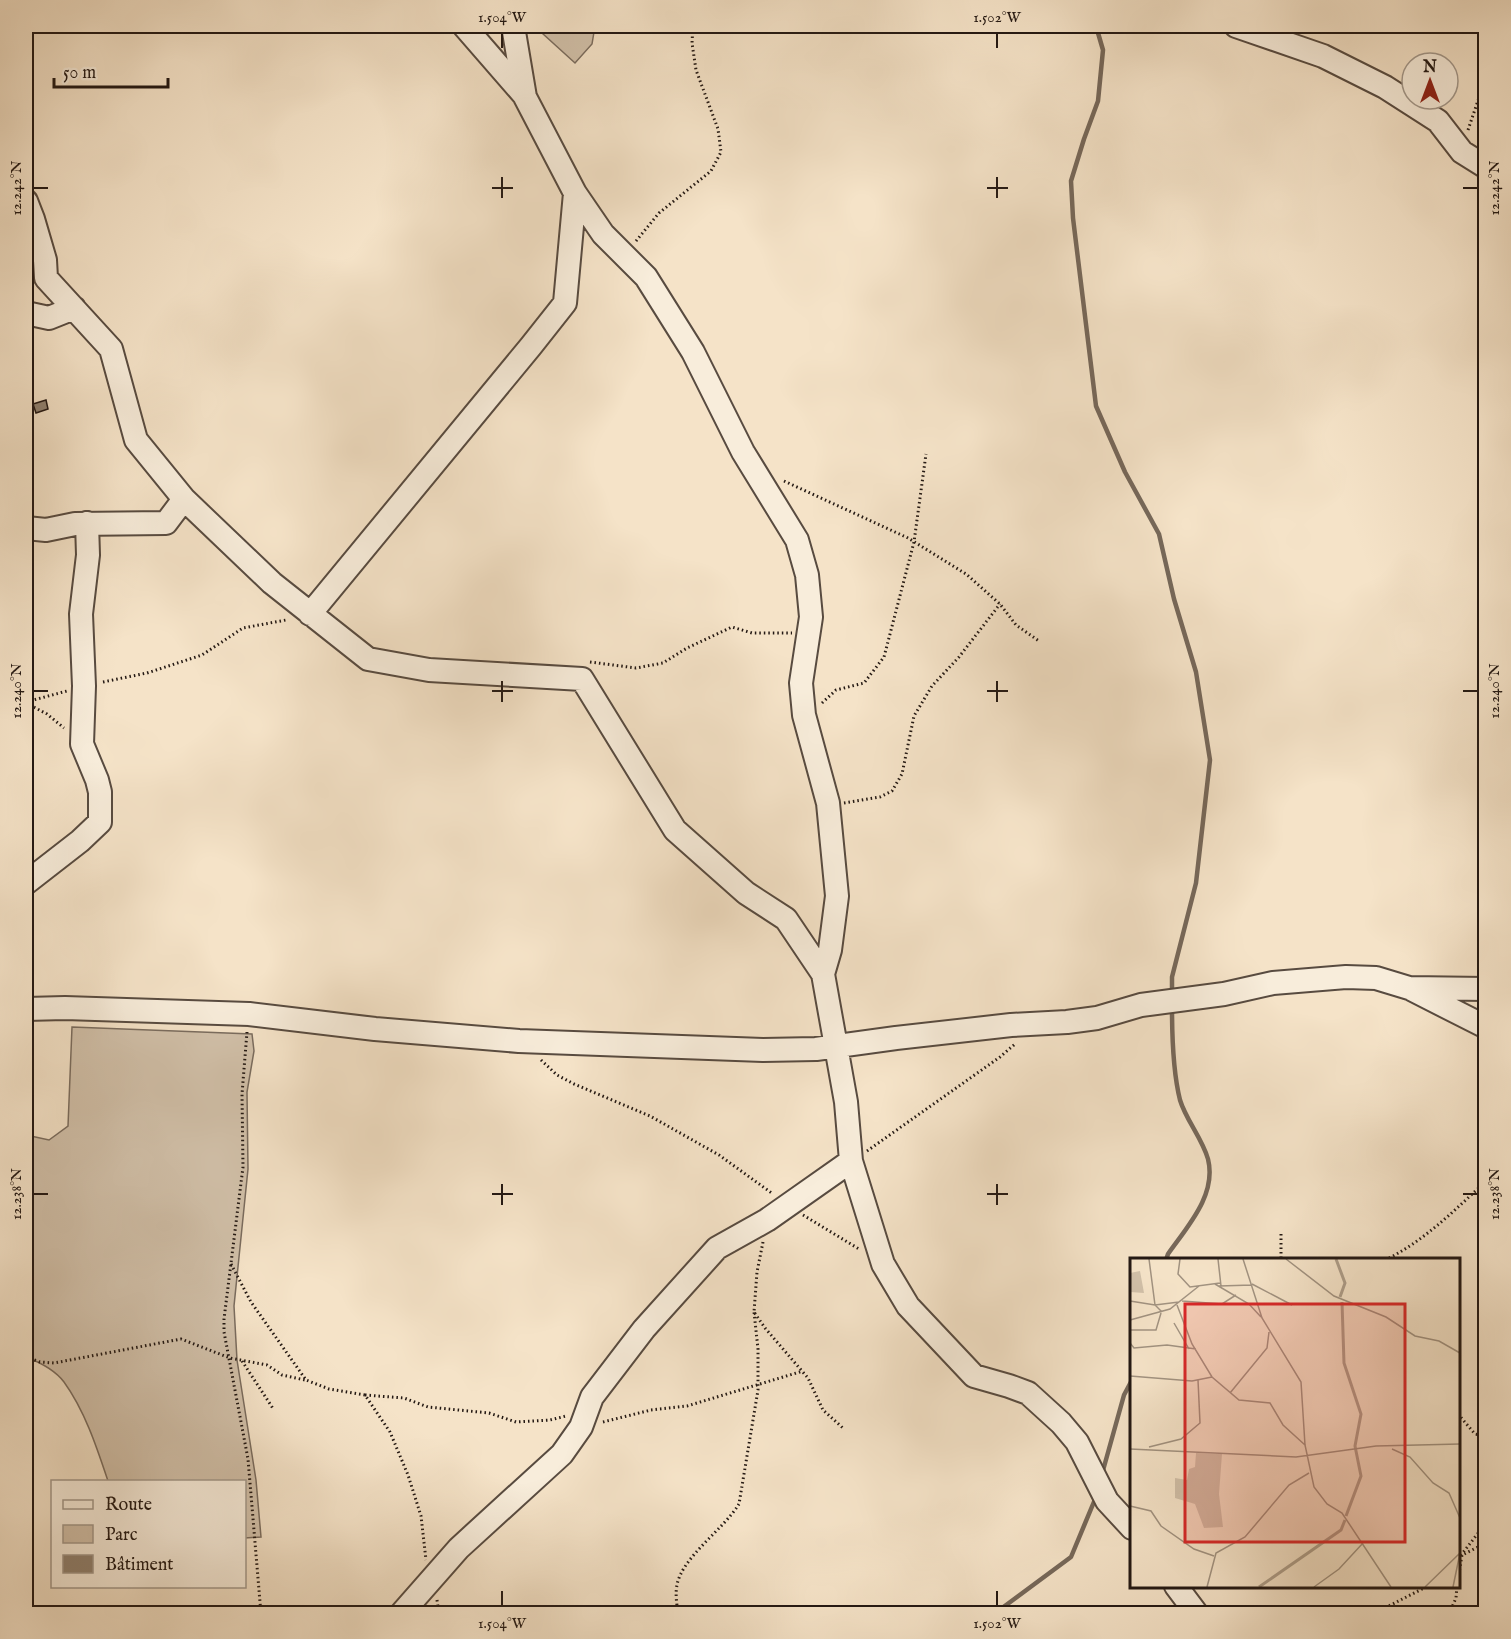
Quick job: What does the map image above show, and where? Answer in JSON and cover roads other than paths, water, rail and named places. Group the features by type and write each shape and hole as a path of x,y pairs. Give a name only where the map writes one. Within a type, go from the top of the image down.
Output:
{"street":[{"path":"464,26 525,97 575,193 603,234 646,277 693,352 743,452 797,540 807,575 811,617 801,683 806,726 828,803 837,896 830,950 823,974"},
{"path":"513,26 525,97"},
{"path":"1236,26 1323,56 1385,87 1438,121 1462,152 1485,167"},
{"path":"310,614 564,303 575,193"},
{"path":"26,201 45,260 46,278 111,349 136,440 184,499 272,583 368,659 429,670 582,678 675,830 746,893 786,919 823,974 846,1102 851,1161 883,1264 908,1306 974,1376 1028,1393 1061,1423 1077,1442 1107,1501 1130,1527"},
{"path":"26,313 50,318 74,308"},
{"path":"26,528 45,530 87,523 166,523 184,499"},
{"path":"26,883 80,841 100,822 100,792 82,744 84,686 81,614 88,555 87,523"},
{"path":"26,1009 64,1008 249,1014 375,1029 519,1041 763,1050 816,1049 1026,1024 1097,1018 1141,1005 1224,994 1273,983 1346,977 1376,978 1409,988 1485,1027"},
{"path":"1409,988 1485,988"},
{"path":"401,1614 459,1548 562,1454 575,1421 592,1397 644,1329 717,1248 767,1220 851,1161"},
{"path":"1177,1588 1197,1614"}],"waterway":[{"path":"1096,26 1103,50 1098,101 1071,181 1073,218 1096,406 1125,472 1159,534 1174,599 1196,672 1210,760 1196,883 1172,977 1172,993"},
{"path":"1167,1258 1198,1210 1204,1198 1210,1172 1205,1151 1180,1100 1174,1066 1172,1008"},
{"path":"1102,1474 1124,1395 1130,1384"},
{"path":"994,1614 1071,1557 1096,1497"}]}
